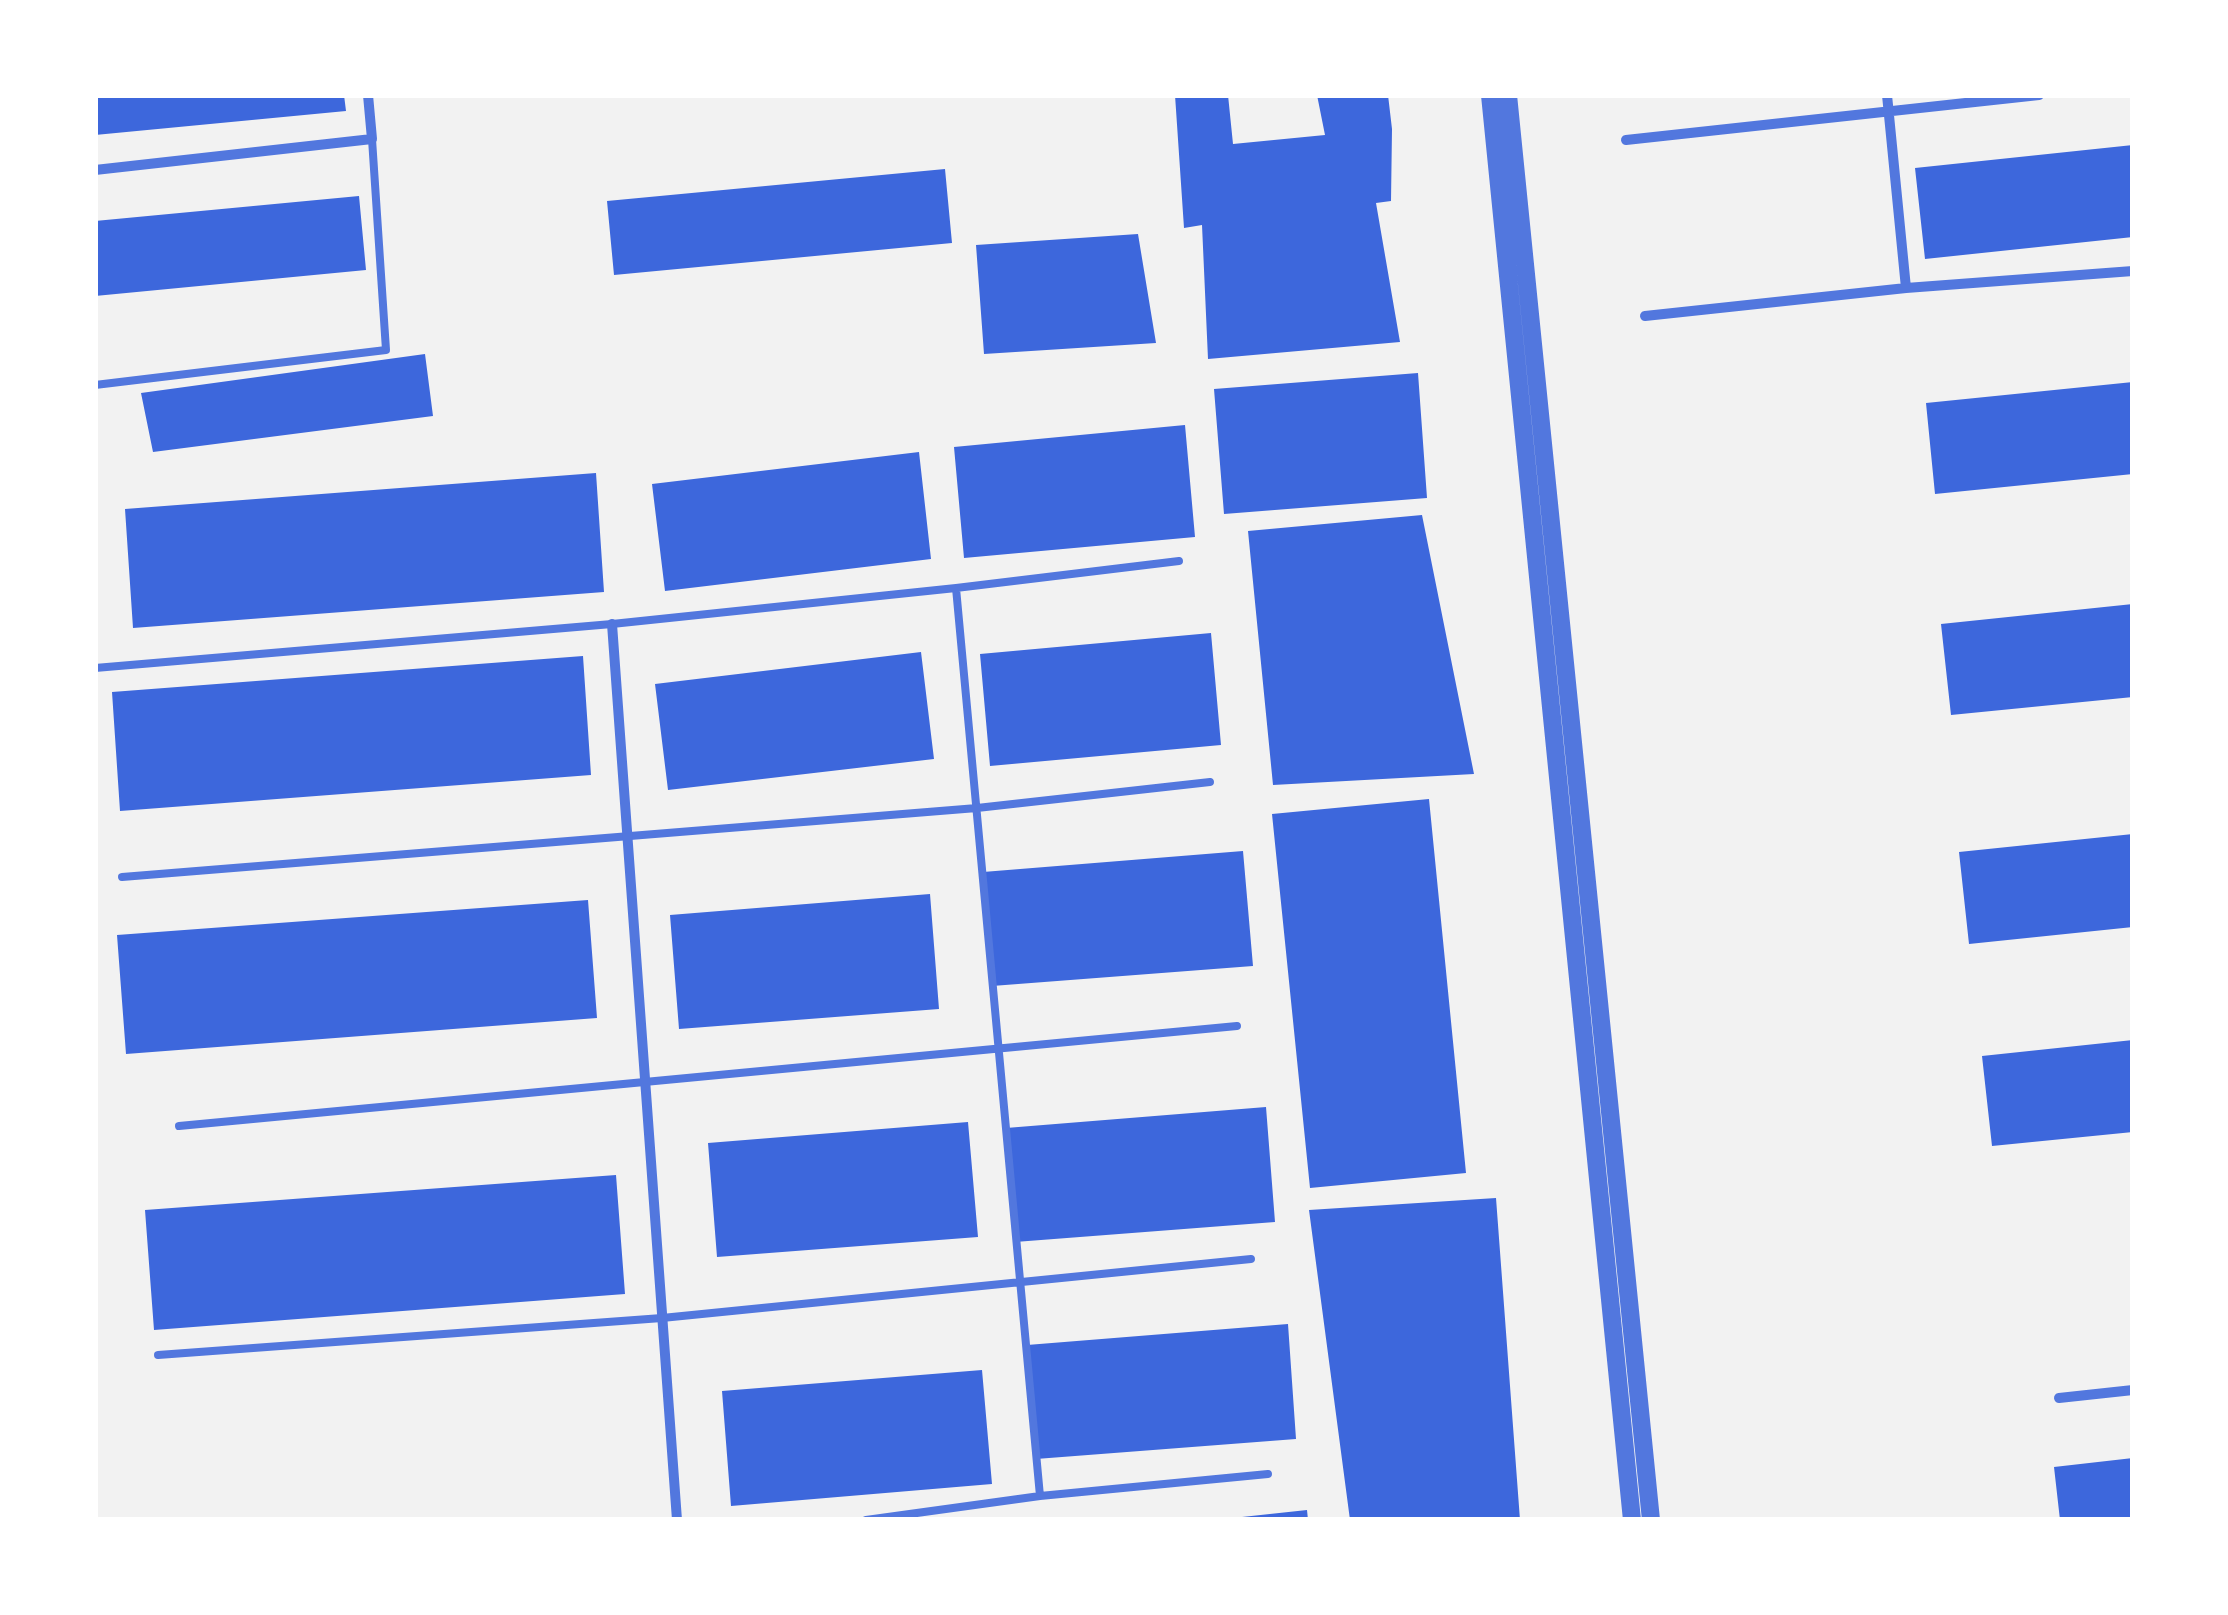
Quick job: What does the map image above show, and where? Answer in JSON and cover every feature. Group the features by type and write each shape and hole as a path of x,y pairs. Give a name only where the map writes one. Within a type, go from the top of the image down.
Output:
{"street":[{"path":"95,170 372,139 368,95"},
{"path":"1490,95 1632,1520"},
{"path":"1508,95 1652,1520"},
{"path":"1887,95 1906,288"},
{"path":"1626,140 2039,95"},
{"path":"1645,316 1906,288 2133,271"},
{"path":"612,624 676,1520"},
{"path":"2059,1398 2133,1390"}],"lane":[{"path":"95,386 386,350 372,139"},
{"path":"95,668 612,624 1179,561"},
{"path":"956,588 1040,1496"},
{"path":"122,877 976,808 1210,782"},
{"path":"179,1126 1236,1026"},
{"path":"158,1355 662,1318 1251,1260"},
{"path":"866,1520 1040,1496 1268,1474"}],"building":[{"path":"95,95 344,95 346,111 95,135"},
{"path":"1175,95 1228,95 1233,144 1325,135 1317,95 1388,95 1392,129 1391,201 1376,203 1400,342 1208,359 1202,225 1184,228"},
{"path":"2133,145 2133,237 1925,259 1915,168"},
{"path":"945,169 952,243 614,275 607,201"},
{"path":"359,196 366,270 95,296 95,221"},
{"path":"1138,234 1156,343 984,354 976,245"},
{"path":"425,354 433,416 153,452 141,393"},
{"path":"1418,373 1427,498 1224,514 1214,389"},
{"path":"2133,382 2133,474 1935,494 1926,403"},
{"path":"1185,425 1195,537 964,558 954,447"},
{"path":"919,452 931,559 665,591 652,484"},
{"path":"596,473 604,592 133,628 125,509"},
{"path":"1422,515 1474,774 1273,785 1248,531"},
{"path":"2133,604 2133,697 1951,715 1941,624"},
{"path":"1211,633 1221,745 990,766 980,654"},
{"path":"921,652 934,759 668,790 655,684"},
{"path":"583,656 591,775 120,811 112,692"},
{"path":"1429,799 1466,1173 1310,1188 1272,814"},
{"path":"2133,834 2133,927 1969,944 1959,852"},
{"path":"1243,851 1253,966 992,986 983,872"},
{"path":"930,894 939,1009 679,1029 670,915"},
{"path":"588,900 597,1018 126,1054 117,935"},
{"path":"2133,1040 2133,1132 1992,1146 1982,1056"},
{"path":"1266,1107 1275,1222 1015,1242 1006,1128"},
{"path":"968,1122 978,1237 717,1257 708,1143"},
{"path":"616,1175 625,1294 154,1330 145,1210"},
{"path":"1496,1198 1520,1520 1350,1520 1309,1210"},
{"path":"1288,1324 1296,1439 1036,1459 1027,1345"},
{"path":"982,1370 992,1484 731,1506 722,1391"},
{"path":"2133,1458 2133,1520 2060,1520 2054,1467"},
{"path":"1307,1510 1308,1520 1242,1520 1242,1517"}]}
